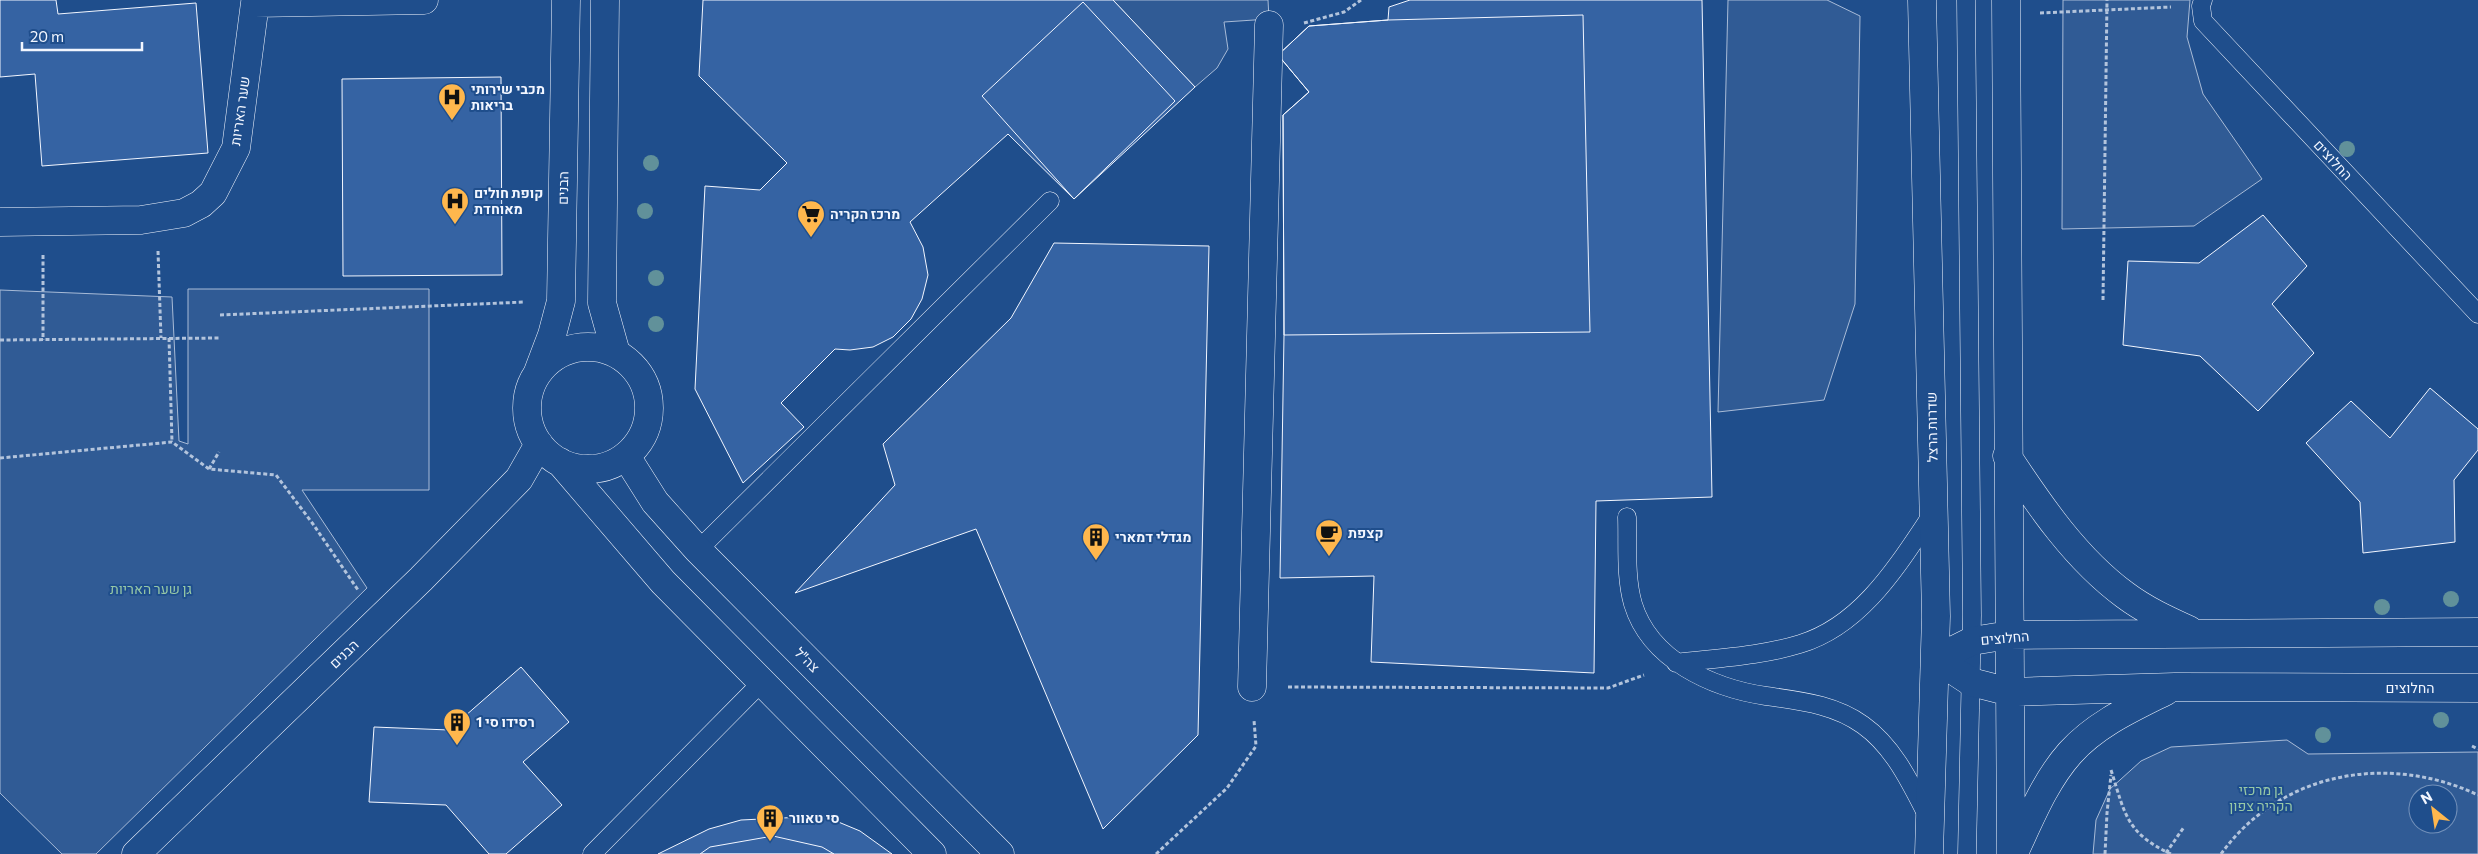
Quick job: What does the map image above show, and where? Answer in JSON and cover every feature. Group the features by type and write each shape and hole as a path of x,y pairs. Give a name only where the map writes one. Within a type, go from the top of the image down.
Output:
{"street":[{"name":"שער האריות","path":"0,222 157,219 184,213 201,204 213,193 236,148 255,2 424,0"},
{"name":"הבנים","path":"538,372 552,335 561,301 566,0"},
{"path":"605,0 602,303 616,353"},
{"name":"שדרות הרצל","path":"1922,0 1936,659 1929,854"},
{"path":"2006,8 2007,456 2012,854"},
{"path":"1252,687 1269,25"},
{"path":"560,462 576,468 594,469 610,465 626,456 639,443 647,428 649,402 642,376 630,363 616,353 600,348 582,347 558,356 538,372 531,386 528,401 530,423 539,444 560,462 663,582 932,854"},
{"name":"הבנים","path":"136,854 379,620 519,478 539,444"},
{"name":"צה\"ל","path":"626,456 655,502 698,550 1000,854"},
{"path":"2007,456 2041,508 2104,577 2125,596 2153,613 2197,633"},
{"name":"החלוצים","path":"1936,659 1972,641 2009,635 2478,632"},
{"name":"החלוצים","path":"1936,659 1971,682 2010,692 2175,687 2478,688"},
{"path":"2012,854 2047,785 2069,753 2106,722 2175,687"}],"lane":[{"path":"1924,82 1933,0"},
{"path":"1966,0 1972,641 1967,854"},
{"name":"החלוצים","path":"2202,3 2203,21 2478,314"},
{"path":"698,550 1050,201"},
{"path":"1676,663 1770,651 1817,638 1847,619 1870,599 1934,511"},
{"path":"1628,516 1629,575 1633,604 1647,632 1676,663 1739,690 1811,701 1846,715 1862,724 1878,737 1894,757 1912,786 1930,823"},
{"path":"592,854 762,682"}],"path":[{"path":"1269,25 1303,23 1344,12 1361,0"},
{"path":"2103,300 2107,0"},
{"path":"2006,8 2106,10 2202,3"},
{"path":"157,219 160,338"},
{"path":"43,222 43,340"},
{"path":"220,315 561,301"},
{"path":"170,338 172,442"},
{"path":"0,340 220,338"},
{"path":"0,458 172,442 209,469 276,475 313,524 379,620"},
{"path":"209,469 218,452"},
{"path":"1156,854 1227,788 1256,746 1252,687 1608,688 1676,663"},
{"path":"2472,746 2478,749"},
{"path":"2105,854 2111,770 2127,818 2134,830 2146,841 2168,853 2184,828"},
{"path":"2221,854 2251,822 2280,800 2313,785 2348,775 2383,772 2420,775 2455,784 2478,795"}],"shaded area":[{"path":"1113,0 1268,0 1269,19 1224,22 1228,49 1217,68 1195,87"},
{"path":"1728,0 1827,0 1860,16 1855,304 1824,400 1718,412"},
{"path":"2063,0 2190,0 2187,37 2203,94 2262,179 2194,226 2062,229"},
{"name":"גן שער האריות","path":"188,289 429,289 429,490 302,490 367,588 96,854 62,854 0,793 0,290 172,297 179,441 188,444"},
{"name":"גן מרכזי הקריה צפון","path":"2287,740 2308,754 2478,752 2478,854 2093,854 2096,820 2110,789 2141,761 2171,747"}],"building":[{"path":"0,0 56,0 58,14 196,3 208,153 42,166 35,74 0,77"},
{"name":"מרכז הקריה","path":"703,0 1113,0 1195,87 1074,199 1008,134 910,222 923,247 928,275 922,299 911,319 893,337 873,347 850,350 835,349 781,403 804,427 743,483 695,389 705,186 760,190 787,163 699,76"},
{"path":"1410,0 1702,0 1712,497 1596,501 1594,673 1371,662 1374,576 1280,578 1284,335 1283,115 1309,92 1278,55 1309,26 1388,20 1389,7"},
{"path":"1083,2 1175,101 1074,199 982,96"},
{"path":"1583,15 1590,332 1284,335 1283,115 1309,92 1278,55 1309,26 1388,20"},
{"path":"501,77 502,275 343,276 342,79"},
{"path":"2263,215 2307,266 2272,304 2314,353 2258,411 2200,356 2123,345 2128,261 2199,263"},
{"name":"מגדלי דמארי","path":"1054,243 1209,246 1198,735 1103,829 976,529 795,593 895,485 883,444 1011,318"},
{"path":"2430,388 2478,429 2478,450 2454,480 2455,542 2363,553 2360,502 2306,443 2351,401 2390,438"},
{"name":"רסידו סי 1","path":"521,667 569,722 523,762 562,805 506,854 489,854 446,805 369,802 374,727 449,730"},
{"path":"824,816 860,831 892,854 658,854 709,829 741,820"},
{"name":"סי טאוור","path":"773,836 822,847 834,854 700,854 710,847"}],"place":[{"name":"מכבי שירותי בריאות","path":"452,121"},
{"name":"קופת חולים מאוחדת","path":"455,225"},
{"name":"מרכז הקריה","path":"811,238"},
{"name":"קצפת","path":"1329,557"},
{"name":"מגדלי דמארי","path":"1096,561"},
{"name":"רסידו סי 1","path":"457,746"},
{"name":"סי טאוור","path":"770,842"}]}
